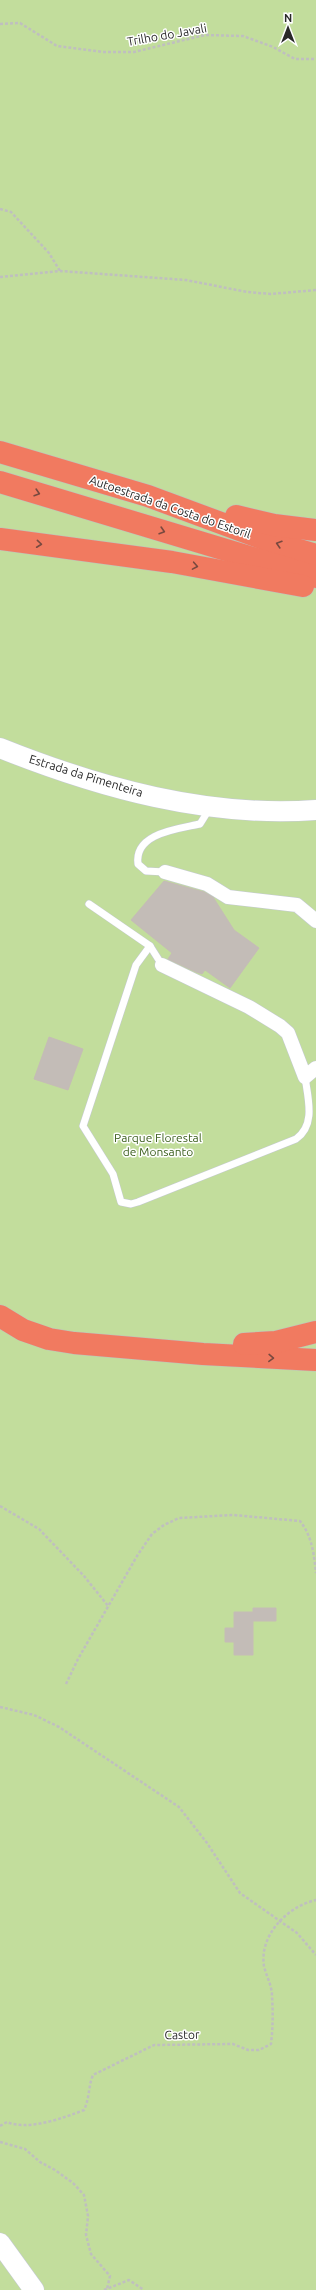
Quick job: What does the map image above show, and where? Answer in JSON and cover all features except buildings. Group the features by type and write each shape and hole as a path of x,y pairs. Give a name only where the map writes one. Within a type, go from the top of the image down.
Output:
{"highway":[{"name":"Autoestrada da Costa do Estoril","path":"0,452 148,496 272,542 316,555"},
{"name":"Autoestrada da Costa do Estoril","path":"0,482 316,577"},
{"path":"148,496 274,525 316,530"},
{"path":"0,539 172,562 316,589"},
{"path":"0,1316 36,1327 84,1336 198,1345 276,1342 316,1332"},
{"path":"0,1316 23,1330 49,1339 74,1343 203,1354 316,1360"}],"main road":[{"name":"Estrada da Pimenteira","path":"0,748 72,774 130,792 211,806 267,810 316,810"},
{"path":"0,2243 34,2290"}],"street":[{"path":"165,872 207,884 228,896 297,906 316,921"},
{"path":"162,965 249,1007 280,1026 288,1034 305,1077 316,1068"}],"lane":[{"path":"165,872 146,871 138,864 137,855 142,846 156,835 200,824 211,806"},
{"path":"89,904 150,946 162,965"},
{"path":"150,946 136,965 83,1126 113,1174 121,1202 131,1204 138,1202 296,1139 304,1134 308,1125 310,1110 305,1077"}],"path":[{"name":"Trilho do Javali","path":"0,24 20,23 57,46 103,52 134,52 205,35 243,36 273,47 295,59 316,59"},
{"path":"0,209 11,212 49,253 60,271"},
{"path":"0,277 60,271 186,280 247,292 271,294 316,290"},
{"path":"0,1506 39,1530 84,1576 109,1607"},
{"path":"66,1684 152,1534 164,1525 179,1518 233,1514 300,1521 308,1530 316,1573"},
{"path":"0,1707 34,1715 59,1727 179,1806 207,1843 240,1893 248,1901 281,1921 297,1933 316,1955"},
{"path":"281,1921 305,1903 316,1900"},
{"name":"Castor","path":"0,2126 7,2122 16,2126 44,2122 68,2117 84,2110 90,2096 90,2084 93,2075 154,2044 233,2044 248,2050 259,2050 271,2044 274,2018 271,2008 272,1995 264,1966 264,1955 270,1933 281,1921"},
{"path":"0,2142 25,2149 40,2162 55,2170 73,2183 84,2195 88,2216 86,2235 92,2254 110,2276 106,2289"},
{"path":"106,2289 129,2280 144,2290"}],"green space":[{"name":"Parque Florestal de Monsanto","path":"0,0 316,0 316,2290 0,2290"}]}
